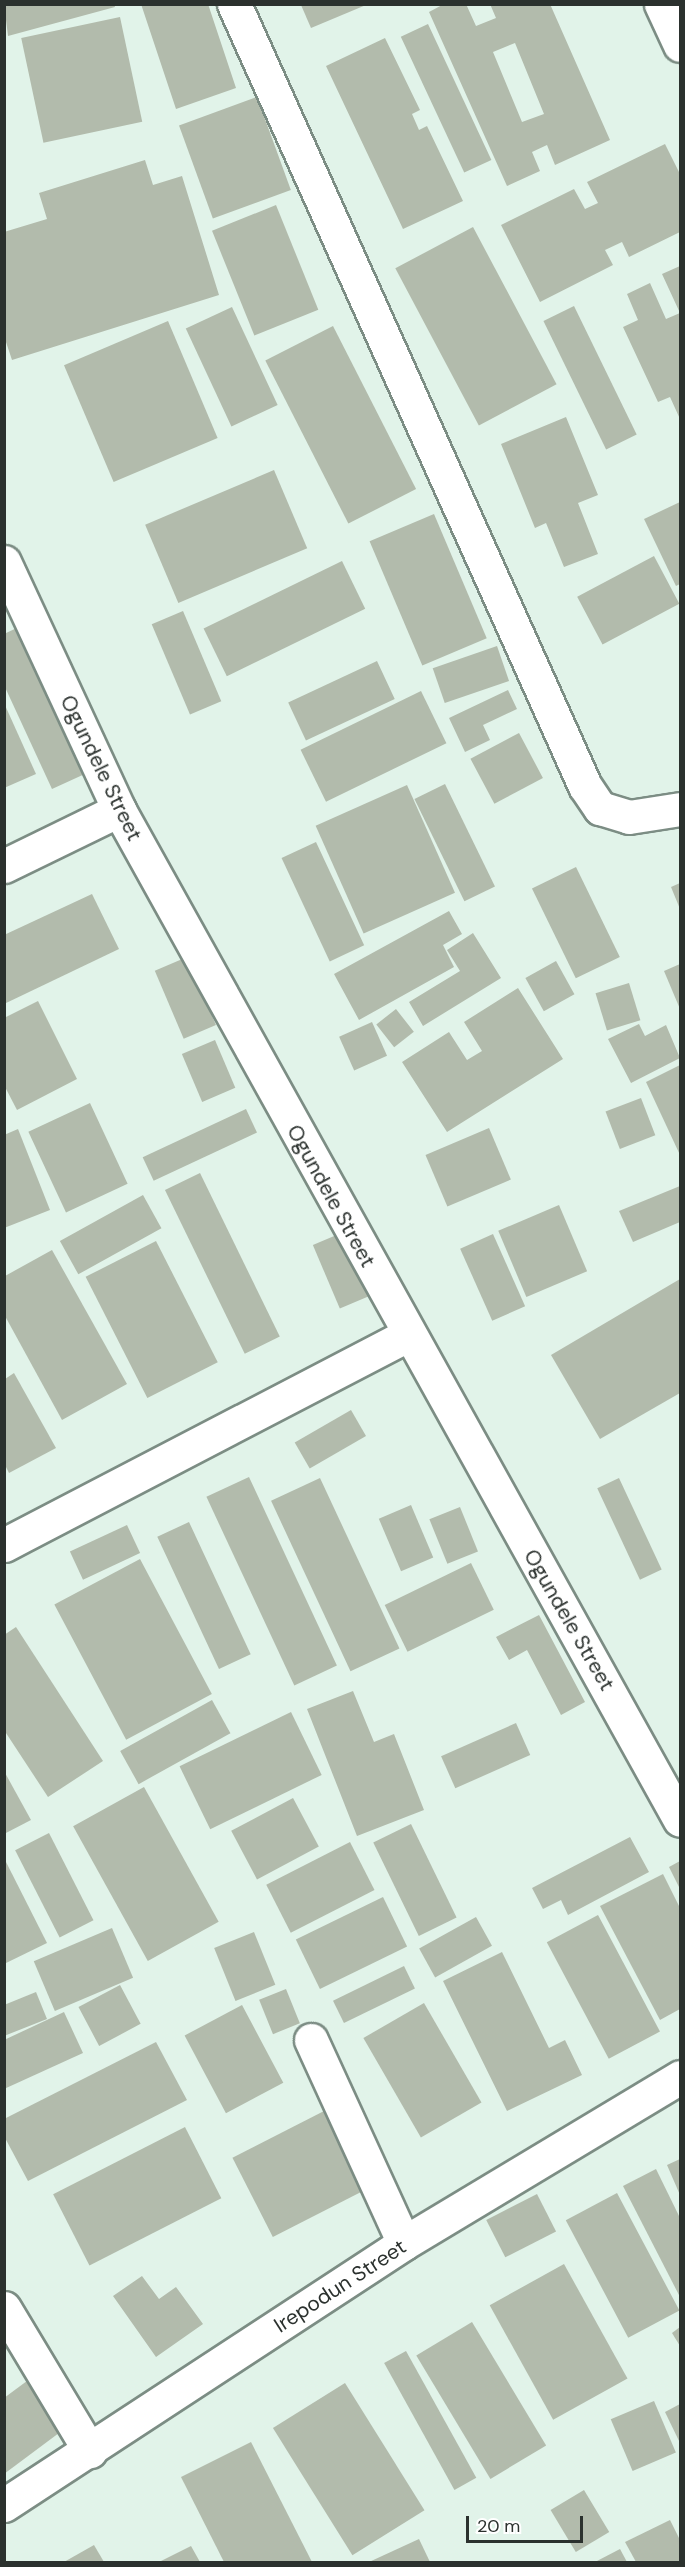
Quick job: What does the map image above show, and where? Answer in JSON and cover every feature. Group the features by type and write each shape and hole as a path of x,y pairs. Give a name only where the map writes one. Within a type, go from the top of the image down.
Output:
{"street":[{"path":"234,4 585,786 600,808 629,817 681,809"},
{"path":"661,4 681,45"},
{"name":"Ogundele Street","path":"4,562 119,810 408,1335 681,1820"},
{"path":"4,866 119,810"},
{"path":"4,1545 408,1335"},
{"path":"311,2040 405,2243"},
{"name":"Irepodun Street","path":"4,2505 90,2451 405,2243 681,2077"},
{"path":"4,2308 90,2451"}],"building":[{"path":"4,4 114,4 115,7 8,36"},
{"path":"141,4 208,4 236,88 176,109"},
{"path":"444,4 466,4 476,26 496,18 490,4 550,4 610,140 555,165 547,145 532,152 540,171 507,186 429,12","holes":["515,43 544,114 522,122 493,52"]},
{"path":"301,5 366,5 311,28"},
{"path":"120,17 142,122 43,143 21,38"},
{"path":"428,24 491,160 464,173 401,37"},
{"path":"385,38 420,110 412,114 419,130 427,126 463,201 403,229 326,66"},
{"path":"257,97 291,190 213,218 179,125"},
{"path":"665,144 680,174 680,232 629,257 622,242 605,250 613,265 540,302 501,225 574,189 585,209 598,203 587,182"},
{"path":"145,160 153,185 182,176 219,295 12,360 4,336 4,232 47,219 39,193"},
{"path":"276,205 318,310 254,336 212,231"},
{"path":"473,227 557,384 479,425 395,268"},
{"path":"680,266 680,313 662,274"},
{"path":"650,283 666,319 680,313 680,419 670,397 658,402 623,327 638,320 627,294"},
{"path":"574,306 637,435 606,449 543,321"},
{"path":"232,307 278,405 231,426 186,329"},
{"path":"168,321 218,438 114,482 64,365"},
{"path":"333,326 416,489 348,524 265,361"},
{"path":"566,417 598,495 578,503 598,554 564,567 546,523 535,528 501,444"},
{"path":"274,470 307,548 178,603 145,525"},
{"path":"680,502 680,584 676,586 644,519"},
{"path":"434,514 487,638 422,666 370,541"},
{"path":"654,556 679,604 603,645 577,597"},
{"path":"342,561 365,609 227,676 204,629"},
{"path":"183,611 221,701 190,714 152,624"},
{"path":"21,626 87,773 52,789 4,685 4,634"},
{"path":"497,646 509,681 445,703 433,668"},
{"path":"377,661 395,699 306,740 288,702"},
{"path":"508,690 517,709 483,725 490,740 465,752 449,718"},
{"path":"421,691 446,743 326,802 301,750"},
{"path":"4,703 36,774 4,788"},
{"path":"519,733 543,778 494,804 470,759"},
{"path":"445,784 495,886 464,901 414,799"},
{"path":"407,785 455,893 364,933 316,826"},
{"path":"316,842 364,945 330,961 282,858"},
{"path":"576,867 620,957 576,978 532,888"},
{"path":"680,883 680,909 671,887"},
{"path":"92,894 119,949 4,1004 4,935"},
{"path":"449,911 462,934 443,945 454,967 359,1020 334,974"},
{"path":"473,933 501,978 423,1026 409,1002 460,971 447,950"},
{"path":"187,957 216,1025 184,1039 155,971"},
{"path":"556,961 574,994 544,1011 525,978"},
{"path":"680,964 680,1009 664,971"},
{"path":"629,983 640,1020 607,1031 596,993"},
{"path":"518,988 563,1059 447,1132 402,1062 449,1032 467,1060 482,1051 464,1022"},
{"path":"38,1001 77,1079 17,1110 4,1085 4,1018"},
{"path":"396,1009 414,1032 394,1047 376,1024"},
{"path":"372,1022 387,1056 354,1070 339,1037"},
{"path":"639,1024 645,1036 666,1025 680,1058 631,1083 608,1039"},
{"path":"215,1040 235,1088 202,1102 182,1054"},
{"path":"680,1065 680,1155 646,1082"},
{"path":"641,1098 655,1135 620,1149 606,1112"},
{"path":"90,1103 128,1184 66,1212 28,1132"},
{"path":"246,1109 257,1133 154,1181 143,1157"},
{"path":"489,1128 511,1180 447,1207 425,1155"},
{"path":"18,1129 50,1210 4,1228 4,1135"},
{"path":"200,1173 280,1337 245,1354 165,1190"},
{"path":"680,1186 680,1222 633,1242 619,1211"},
{"path":"143,1195 161,1228 78,1274 60,1241"},
{"path":"559,1205 587,1271 526,1297 498,1231"},
{"path":"346,1231 373,1295 340,1309 313,1245"},
{"path":"493,1234 525,1306 492,1321 460,1249"},
{"path":"156,1241 218,1362 147,1398 86,1277"},
{"path":"52,1250 127,1384 62,1420 5,1316 5,1276"},
{"path":"680,1279 680,1393 600,1439 551,1355"},
{"path":"14,1373 56,1448 9,1473 5,1465 5,1379"},
{"path":"351,1410 366,1436 310,1468 295,1442"},
{"path":"249,1477 337,1666 294,1685 206,1497"},
{"path":"320,1478 399,1648 351,1671 271,1501"},
{"path":"619,1478 662,1570 640,1580 597,1488"},
{"path":"411,1505 433,1557 401,1571 379,1519"},
{"path":"460,1507 478,1552 447,1564 429,1519"},
{"path":"189,1522 251,1654 219,1669 157,1537"},
{"path":"127,1525 140,1553 83,1580 70,1552"},
{"path":"140,1559 212,1694 126,1740 54,1605"},
{"path":"471,1563 494,1610 408,1652 385,1605"},
{"path":"539,1615 585,1702 561,1715 527,1650 509,1660 496,1637"},
{"path":"16,1627 103,1761 48,1797 4,1730 4,1635"},
{"path":"353,1691 374,1742 394,1734 424,1810 357,1836 307,1709"},
{"path":"212,1700 230,1733 139,1784 120,1751"},
{"path":"291,1712 322,1775 210,1829 180,1766"},
{"path":"516,1723 530,1755 455,1788 441,1756"},
{"path":"4,1771 31,1820 4,1834"},
{"path":"144,1787 219,1922 148,1961 73,1826"},
{"path":"293,1798 319,1847 257,1879 231,1831"},
{"path":"411,1824 457,1917 419,1936 373,1842"},
{"path":"49,1833 93,1920 60,1938 15,1850"},
{"path":"630,1837 649,1872 568,1915 561,1900 543,1909 532,1888"},
{"path":"350,1842 375,1890 291,1933 266,1885"},
{"path":"4,1858 47,1943 4,1964"},
{"path":"680,1861 680,1889 669,1867"},
{"path":"663,1874 680,1908 680,2009 660,2020 600,1906"},
{"path":"383,1897 407,1946 320,1989 296,1940"},
{"path":"598,1915 660,2032 609,2059 547,1942"},
{"path":"476,1917 492,1946 435,1977 419,1949"},
{"path":"112,1928 133,1978 55,2011 34,1961"},
{"path":"254,1932 275,1985 235,2001 214,1948"},
{"path":"502,1952 549,2048 565,2040 582,2075 507,2111 443,1981"},
{"path":"404,1966 415,1988 344,2023 333,2001"},
{"path":"120,1985 141,2024 99,2046 79,2007"},
{"path":"286,1989 300,2023 273,2034 259,2000"},
{"path":"36,1992 47,2019 4,2036 4,2005"},
{"path":"424,2003 482,2103 421,2138 363,2038"},
{"path":"242,2005 283,2083 226,2113 185,2036"},
{"path":"64,2012 83,2053 4,2089 4,2040"},
{"path":"156,2042 187,2100 28,2181 4,2136 4,2119"},
{"path":"326,2110 366,2189 273,2237 232,2158"},
{"path":"185,2127 221,2198 89,2265 53,2194"},
{"path":"680,2159 680,2195 667,2165"},
{"path":"656,2169 680,2218 680,2297 623,2186"},
{"path":"617,2193 679,2310 628,2338 566,2220"},
{"path":"537,2194 556,2231 505,2257 486,2220"},
{"path":"564,2264 628,2379 553,2420 490,2305"},
{"path":"142,2276 159,2299 176,2287 203,2324 156,2357 113,2296"},
{"path":"472,2322 546,2445 490,2479 416,2355"},
{"path":"680,2327 680,2346 672,2333"},
{"path":"406,2351 476,2478 454,2490 384,2363"},
{"path":"31,2378 67,2427 4,2474 4,2398"},
{"path":"345,2383 424,2510 352,2555 273,2428"},
{"path":"654,2401 676,2453 633,2471 611,2419"},
{"path":"680,2404 680,2443 665,2412"},
{"path":"251,2442 312,2562 224,2562 181,2477"},
{"path":"584,2490 609,2532 576,2552 551,2510"},
{"path":"670,2520 680,2540 680,2562 636,2562 625,2542"},
{"path":"419,2539 430,2562 369,2562"},
{"path":"94,2545 104,2562 64,2562"},
{"path":"191,2546 200,2562 159,2562"},
{"path":"620,2549 627,2562 595,2562"}]}
